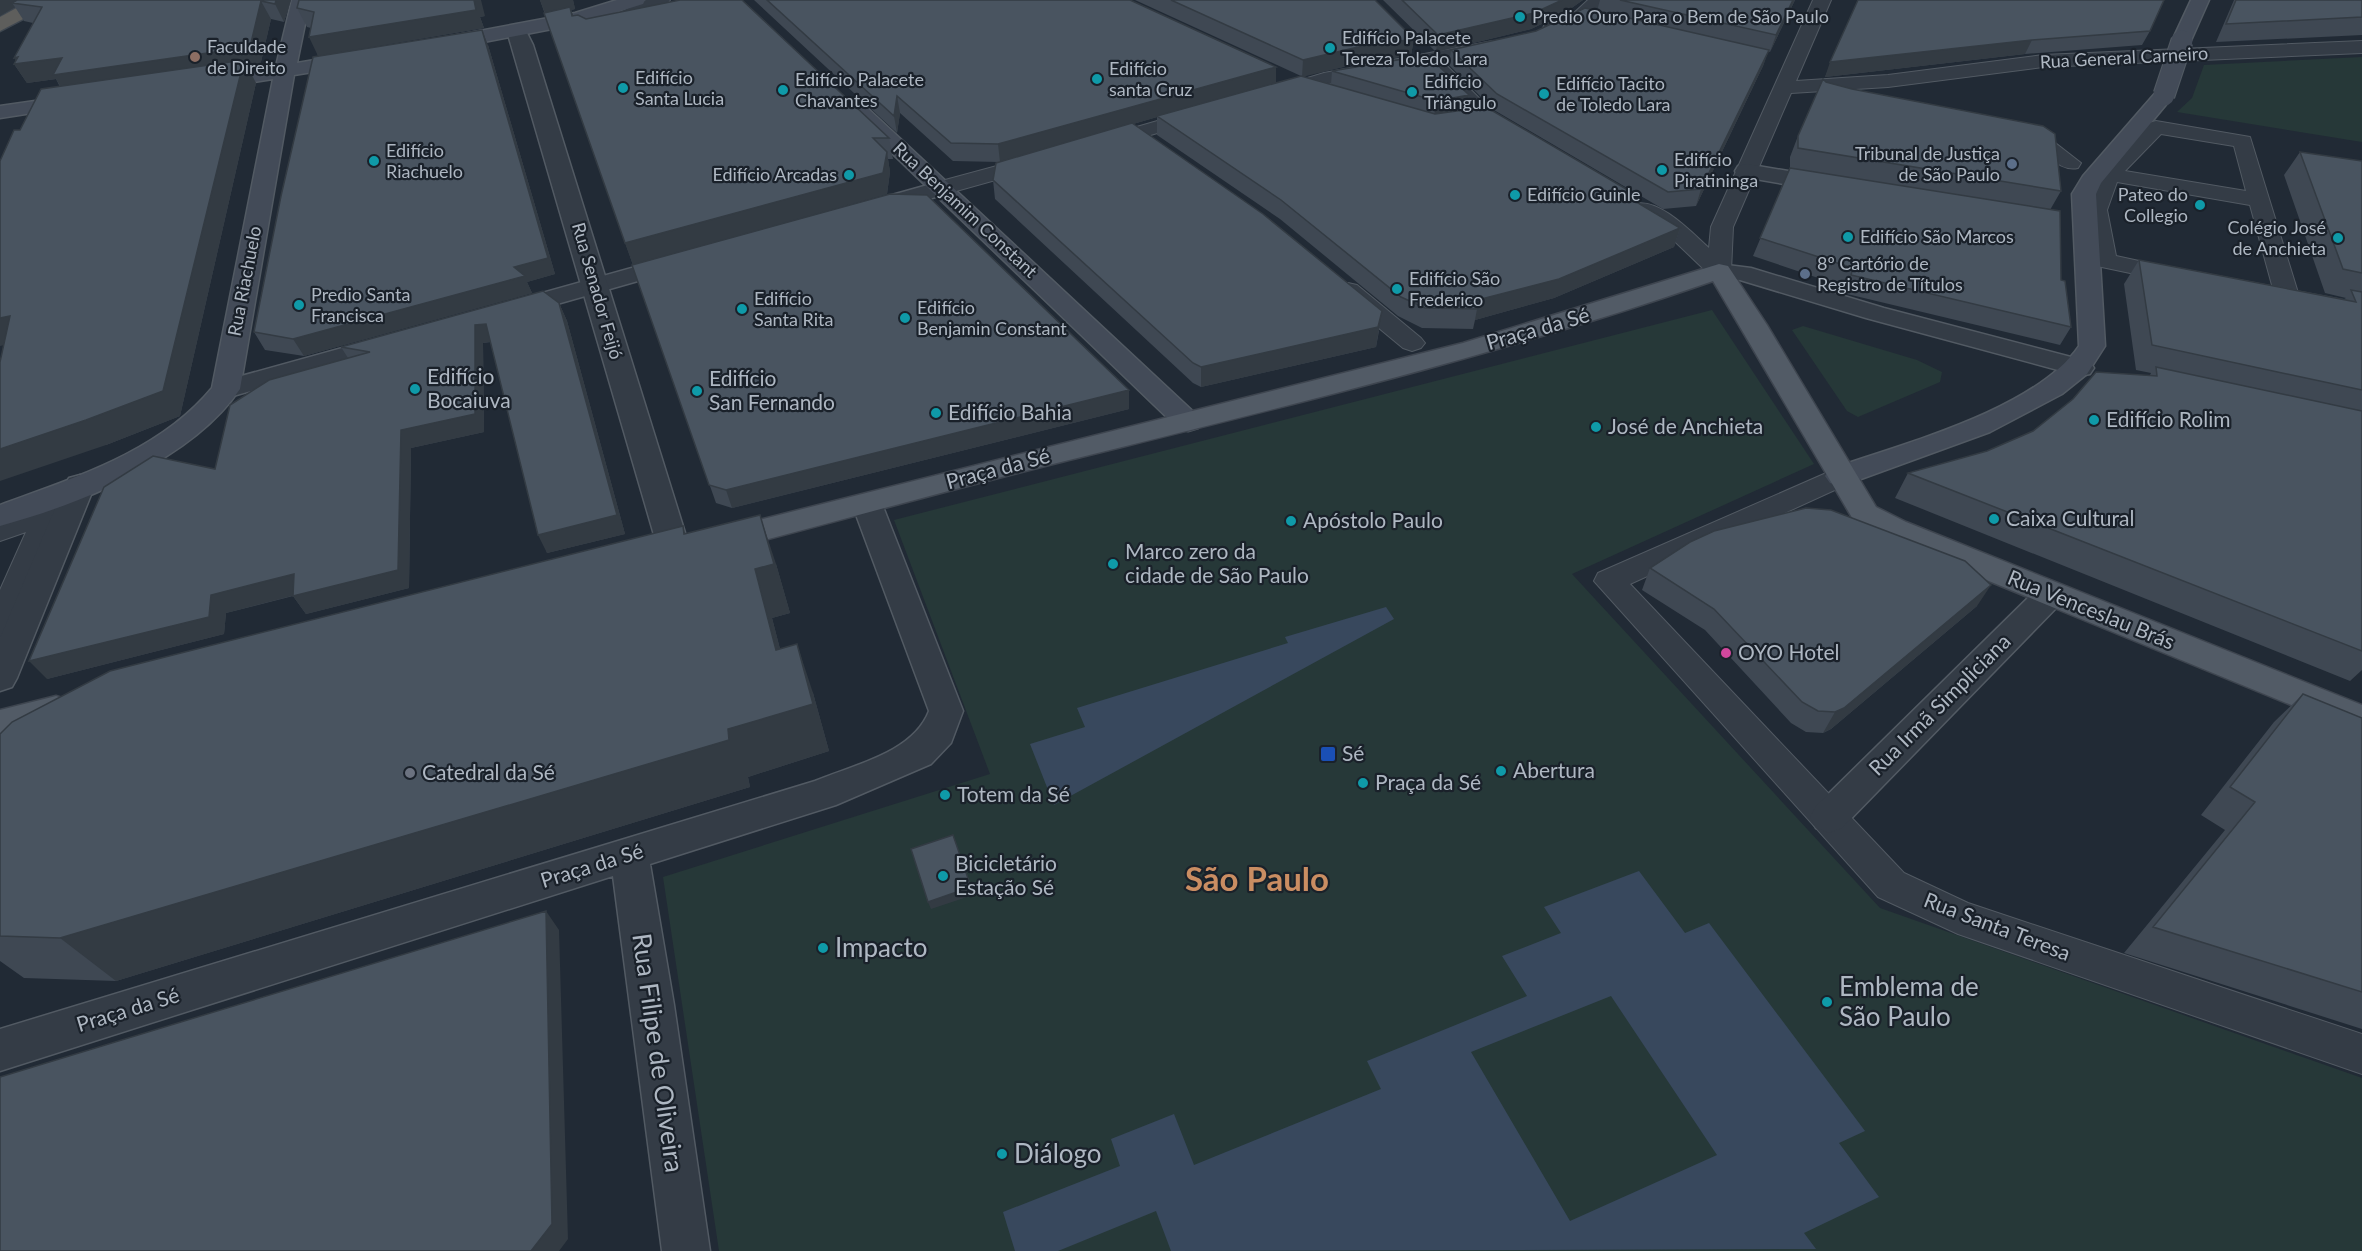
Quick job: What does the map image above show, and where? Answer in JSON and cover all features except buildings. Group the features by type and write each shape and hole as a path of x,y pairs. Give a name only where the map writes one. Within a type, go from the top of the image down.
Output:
{"highway":[{"path":"0,25 45,0"}],"main road":[{"name":"Rua Riachuelo","path":"0,516 80,485 178,438 213,409 226,389 285,71 301,0"},
{"path":"424,47 516,31 598,13 636,0"},
{"path":"1719,271 1754,325 1840,476 1991,421 2091,370 2092,346 2084,194 2091,180 2154,109 2163,95 2200,0"},
{"path":"194,85 378,55"},
{"name":"Rua Benjamim Constant","path":"842,94 1188,422"},
{"path":"0,112 100,98"},
{"name":"Praça da Sé","path":"640,561 1455,353 1622,305 1719,271"},
{"name":"Rua Venceslau Brás","path":"1840,476 1859,507 1875,520 2362,720"},
{"path":"0,724 84,703"}],"street":[{"path":"1258,99 1324,79 1429,60 1525,39 1581,16 1599,0"},
{"path":"1719,271 1722,226 1822,0"},
{"path":"1581,16 1605,22"},
{"name":"Rua Senador Feijó","path":"516,31 523,45 675,552"},
{"path":"1410,40 1486,116 1535,145"},
{"name":"Rua General Carneiro","path":"1784,88 1888,81 2043,61 2362,47"},
{"path":"1773,60 1794,64"},
{"path":"1271,72 1302,86 1336,96"},
{"path":"1784,88 1854,102"},
{"path":"1081,148 1214,111"},
{"path":"1463,120 1486,116"},
{"path":"2179,276 2105,261 2096,212 2100,192 2110,176 2156,127 2243,141 2287,296"},
{"path":"1995,130 2037,139 2070,164"},
{"path":"1138,133 1160,149"},
{"path":"858,211 1058,155"},
{"path":"1746,171 1850,188"},
{"path":"2119,176 2260,200"},
{"path":"1624,198 1673,227 1719,271"},
{"path":"488,315 698,256"},
{"name":"Praça da Sé","path":"1719,271 1752,276 1865,310 2091,370"},
{"path":"1333,277 1412,343"},
{"path":"226,389 410,337"},
{"name":"Rua Santa Teresa","path":"1840,476 1609,581 1891,885 1958,917 2362,1054"},
{"path":"0,678 80,485"},
{"name":"Praça da Sé","path":"0,1050 823,794 918,754 938,734 946,711 867,504"},
{"path":"0,531 49,512 0,626"},
{"name":"Rua Irmã Simpliciana","path":"1828,817 2051,594"},
{"name":"Rua Filipe de Oliveira","path":"629,854 653,1005 686,1251"}],"shaded area":[{"path":"2362,57 2362,142 2177,112 2192,98 2204,65"},
{"name":"Praça da Sé","path":"1712,310 1814,464 1572,574 1880,908 2362,1078 2362,1251 719,1251 663,877 990,774 894,520"},
{"path":"1803,326 1917,360 1942,372 1940,382 1858,417 1847,411 1792,330"}],"water":[{"path":"1386,607 1394,619 1054,805 1030,744 1085,727 1077,708 1288,643 1285,637"},
{"path":"1639,871 1685,933 1709,923 1865,1131 1839,1143 1879,1197 1804,1233 1816,1249 1171,1251 1156,1211 1058,1251 1015,1251 1003,1212 1120,1166 1111,1139 1174,1114 1194,1165 1381,1089 1367,1061 1527,996 1502,956 1561,933 1544,907","holes":["1611,996 1717,1155 1570,1221 1471,1052"]}],"place":[{"name":"Predio Ouro Para o Bem de São Paulo","path":"1520,17"},
{"name":"Edifício Palacete Tereza Toledo Lara","path":"1330,48"},
{"name":"Faculdade de Direito","path":"195,57"},
{"name":"Edifício santa Cruz","path":"1097,79"},
{"name":"Edifício Santa Lucia","path":"623,88"},
{"name":"Edifício Palacete Chavantes","path":"783,90"},
{"name":"Edifício Triângulo","path":"1412,92"},
{"name":"Edifício Tacito de Toledo Lara","path":"1544,94"},
{"name":"Edifício Riachuelo","path":"374,161"},
{"name":"Tribunal de Justiça de São Paulo","path":"2012,164"},
{"name":"Edifício Piratininga","path":"1662,170"},
{"name":"Edifício Arcadas","path":"849,175"},
{"name":"Edifício Guinle","path":"1515,195"},
{"name":"Pateo do Collegio","path":"2200,205"},
{"name":"Edifício São Marcos","path":"1848,237"},
{"name":"Colégio José de Anchieta","path":"2338,238"},
{"name":"8º Cartório de Registro de Títulos","path":"1805,274"},
{"name":"Edifício São Frederico","path":"1397,289"},
{"name":"Predio Santa Francisca","path":"299,305"},
{"name":"Edifício Santa Rita","path":"742,309"},
{"name":"Edifício Benjamin Constant","path":"905,318"},
{"name":"Edifício Bocaiuva","path":"415,389"},
{"name":"Edifício San Fernando","path":"697,391"},
{"name":"Edifício Bahia","path":"936,413"},
{"name":"Edifício Rolim","path":"2094,420"},
{"name":"José de Anchieta","path":"1596,427"},
{"name":"Caixa Cultural","path":"1994,519"},
{"name":"Apóstolo Paulo","path":"1291,521"},
{"name":"Marco zero da cidade de São Paulo","path":"1113,564"},
{"name":"OYO Hotel","path":"1726,653"},
{"name":"Sé","path":"1328,754"},
{"name":"Abertura","path":"1501,771"},
{"name":"Catedral da Sé","path":"410,773"},
{"name":"Praça da Sé","path":"1363,783"},
{"name":"Totem da Sé","path":"945,795"},
{"name":"Bicicletário Estação Sé","path":"943,876"},
{"name":"Impacto","path":"823,948"},
{"name":"Emblema de São Paulo","path":"1827,1002"},
{"name":"Diálogo","path":"1002,1154"}],"district":[{"name":"São Paulo","path":"1257,879"}]}
